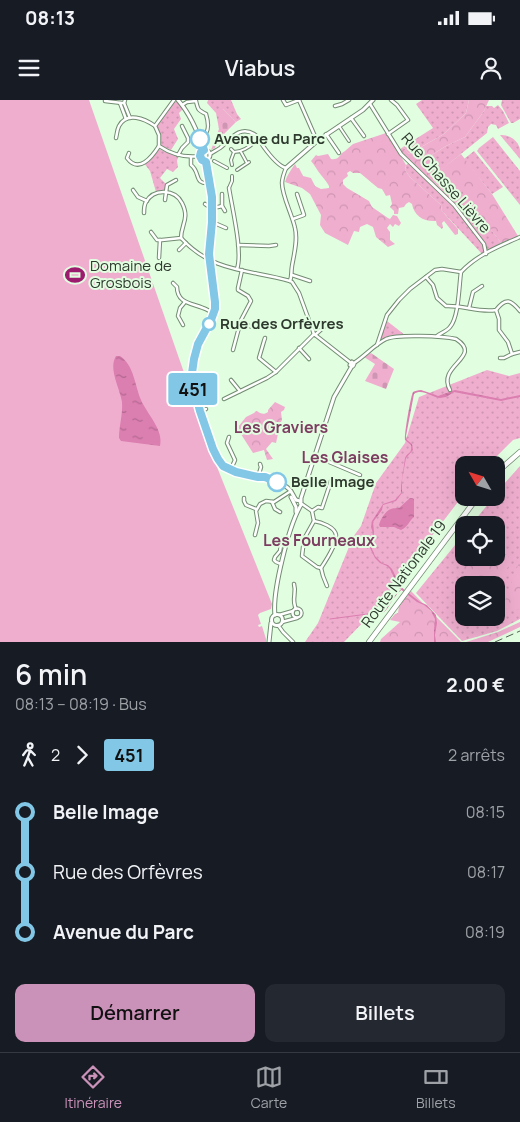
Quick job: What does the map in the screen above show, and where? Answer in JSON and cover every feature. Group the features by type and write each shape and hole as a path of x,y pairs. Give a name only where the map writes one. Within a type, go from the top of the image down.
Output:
{"main road":[{"path":"505,464 520,452"},
{"name":"Route Nationale 19","path":"369,642 471,506"}],"street":[{"path":"155,126 174,100"},
{"path":"178,100 193,122 204,150 210,154"},
{"path":"283,100 286,104 299,100 317,140"},
{"path":"335,106 349,100"},
{"path":"388,134 408,120 391,100"},
{"path":"105,101 123,102 128,118"},
{"path":"182,105 187,102 198,101 197,108 206,114 208,121 207,133 200,139"},
{"path":"290,281 296,242 295,228 282,187 282,178 286,168 317,140 351,118 371,102"},
{"name":"Rue Chasse Lièvre","path":"371,102 400,154 454,205 484,244 486,254"},
{"path":"116,138 119,125 128,118 140,118 155,126 159,135 159,146 153,156 138,165 134,165 127,158 129,154"},
{"path":"351,118 364,136"},
{"path":"178,154 188,142 182,126"},
{"path":"339,126 349,141"},
{"path":"205,160 234,134 242,131 256,135 276,161 286,168"},
{"path":"326,134 339,153"},
{"path":"230,148 234,152 241,152 252,146 257,140"},
{"path":"159,146 178,154 191,157 200,156"},
{"path":"200,156 204,150"},
{"path":"232,165 234,152"},
{"path":"237,170 248,163 241,152"},
{"path":"200,156 202,160 205,160 210,183 212,222 209,260 215,309 198,344 192,373 193,389 218,459 223,466 236,472 265,477 285,486 299,503 312,511 314,520 304,539 302,556 321,568"},
{"path":"191,157 191,164 196,170 200,182 204,184 210,183"},
{"path":"214,161 227,168"},
{"path":"232,176 229,188 238,245 239,263 237,269"},
{"path":"165,200 167,185 176,180"},
{"path":"133,190 138,197 147,201"},
{"path":"144,214 145,204 154,194 166,192 177,197 184,207 185,221 181,238 186,243 209,260 222,266 290,281 299,293 314,334 352,364"},
{"path":"222,194 224,211"},
{"path":"292,219 304,215 297,194"},
{"path":"205,204 208,207 222,206"},
{"path":"212,222 226,228"},
{"path":"151,232 154,237 160,240 181,238"},
{"path":"436,337 454,322 461,272 501,245 520,237"},
{"path":"159,258 160,240"},
{"path":"179,250 186,243"},
{"path":"238,245 276,245"},
{"path":"377,345 387,315 410,289 435,270 442,269 461,272"},
{"path":"233,350 240,323 251,301 248,296 238,290 242,270"},
{"path":"292,275 310,281"},
{"path":"426,277 433,285 437,298 446,306 457,306 482,311 496,310"},
{"path":"174,283 177,286 178,293 185,302 214,313"},
{"path":"469,308 473,292 482,286"},
{"path":"496,310 505,301 514,304 520,311"},
{"path":"183,325 178,316 180,308 185,302"},
{"path":"496,310 499,330 508,342 512,354"},
{"path":"240,323 253,327"},
{"path":"224,400 276,372 299,348 325,326"},
{"path":"270,641 276,623 281,617 277,615 275,600 281,564 299,503 334,397 352,364 377,345 393,336 456,339 464,346 465,352 464,356 448,373 447,382 450,390"},
{"path":"265,338 259,358 276,372"},
{"path":"299,348 310,359"},
{"path":"500,358 520,352"},
{"path":"192,373 197,374 204,381"},
{"path":"231,380 240,391"},
{"path":"200,411 206,408"},
{"path":"229,437 227,443 235,460 230,470"},
{"path":"314,456 360,475"},
{"path":"258,476 260,464"},
{"path":"312,511 318,507 322,508 331,481"},
{"path":"255,535 258,522 256,509 260,504 262,502 272,502 290,492"},
{"path":"244,498 246,505 256,509"},
{"path":"272,502 275,509 280,512"},
{"path":"314,520 330,527 334,530 336,536 336,540 321,568 327,586"},
{"path":"281,564 274,560 280,551 282,539"},
{"path":"294,584 296,592 293,599 293,616 298,617"},
{"path":"276,623 298,617 301,615 301,612 294,610 272,617 276,623 283,632 293,642"}],"green space":[{"name":"Domaine de Grosbois","path":"0,100 89,100 211,450 211,456 272,604 271,609 258,615 261,624 258,625 259,627 262,626 266,642 0,642"},
{"path":"208,100 231,100 241,119 236,122 223,109 223,133 225,135 215,148 211,150 219,129 216,113 207,103"},
{"path":"422,100 469,100 466,113 444,134 409,154 403,147 433,128 416,104"},
{"path":"469,100 489,100 484,111 465,137 422,161 431,177 461,154 492,194 518,236 501,243 462,191 452,198 399,153 406,165 405,170 410,177 441,205 442,211 458,229 458,234 455,235 444,221 442,229 437,225 436,221 420,217 409,202 404,207 399,208 398,214 394,214 390,207 392,204 390,195 386,196 382,189 378,188 360,173 350,171 343,180 343,184 369,201 372,207 388,218 390,219 393,215 397,216 401,223 399,226 395,224 393,227 390,224 387,228 390,232 390,240 395,244 388,247 376,237 373,227 367,224 360,227 359,232 354,231 348,245 325,233 320,225 321,215 310,194 302,188 285,182 295,164 303,176 311,178 315,186 321,189 329,188 311,161 316,155 328,154 331,159 336,159 353,144 386,133 398,151 403,147 409,154 444,134 466,113"},
{"path":"502,100 520,100 520,119 511,123 501,105"},
{"path":"173,102 177,102 183,109 179,113 181,119 174,129 178,139 171,150 160,145 161,139 157,126"},
{"path":"498,105 509,123 498,129 496,125 491,124 488,127 487,133 431,178 422,161 465,137 486,106 494,108"},
{"path":"223,109 236,122 224,134 220,112"},
{"path":"500,135 507,136 516,141 520,150 520,159"},
{"path":"493,137 520,171 520,205 477,151"},
{"path":"159,149 178,157 178,167 173,172 167,169 160,178 166,184 165,190 156,192 150,171 144,163 150,160"},
{"path":"474,151 503,187 492,194 464,159"},
{"path":"410,162 452,198 462,190 501,243 482,254 442,211 441,205 410,177 405,170 406,165"},
{"path":"386,321 405,335 392,335 380,340"},
{"path":"371,353 394,369 386,389 365,381 375,364 364,357"},
{"path":"487,370 509,376 520,373 520,438 513,440 497,456 455,456 455,506 376,609 344,642 305,642 318,623 353,537 361,526 376,483 405,443 419,397"},
{"path":"275,402 285,407 281,412 282,420 276,431 278,434 276,443 272,442 266,449 273,459 267,460 264,450 253,453 238,427 246,417 256,411 262,414 268,412"},
{"path":"520,466 520,619 497,631 462,641 416,593 455,545 455,566 505,566 505,516 478,516 486,506 505,506 505,483"},
{"path":"505,554 510,559 502,576 478,576 460,569 459,566 505,566"},
{"path":"520,560 520,609 511,611 505,607 505,601"},
{"path":"411,591 461,642 380,642 400,622 390,620 398,613 399,606"},
{"path":"520,622 520,627 488,642 466,642 498,632"}],"water":[{"path":"116,356 120,356 125,360 131,370 141,400 160,434 160,446 121,441 119,438 122,402 113,367"},
{"path":"421,390 438,396 455,390 501,399 520,395 520,397 501,401 454,392 440,398 423,392 414,394 406,436 407,440 412,444 413,450 406,458 402,493 396,501 383,505 382,510 373,522 374,532 372,549 375,556 382,563 392,569 401,587 420,602 427,605 436,615 436,642 434,642 435,619 431,611 399,588 390,569 375,558 370,548 373,533 372,521 383,504 395,500 401,493 401,486 405,458 411,448 411,445 405,440 409,407 413,392"},
{"path":"410,498 414,499 414,517 405,527 401,530 394,527 380,527 379,525 387,511 399,508"}],"waterway":[{"path":"384,612 402,589"},
{"path":"330,619 383,612"}],"railway":[{"path":"495,642 520,631"}],"bus line":[{"name":"451","path":"200,139 204,150 200,156 206,162 212,197 209,254 215,309 198,344 194,359 192,379 195,397 213,449 223,466 236,472 265,477 277,482"}],"place":[{"name":"Avenue du Parc","path":"200,139"},
{"name":"Domaine de Grosbois","path":"75,275"},
{"name":"Rue des Orfèvres","path":"209,324"},
{"name":"Belle Image","path":"277,482"}],"district":[{"name":"Les Graviers","path":"281,427"},
{"name":"Les Glaises","path":"345,457"},
{"name":"Les Fourneaux","path":"319,540"}]}
